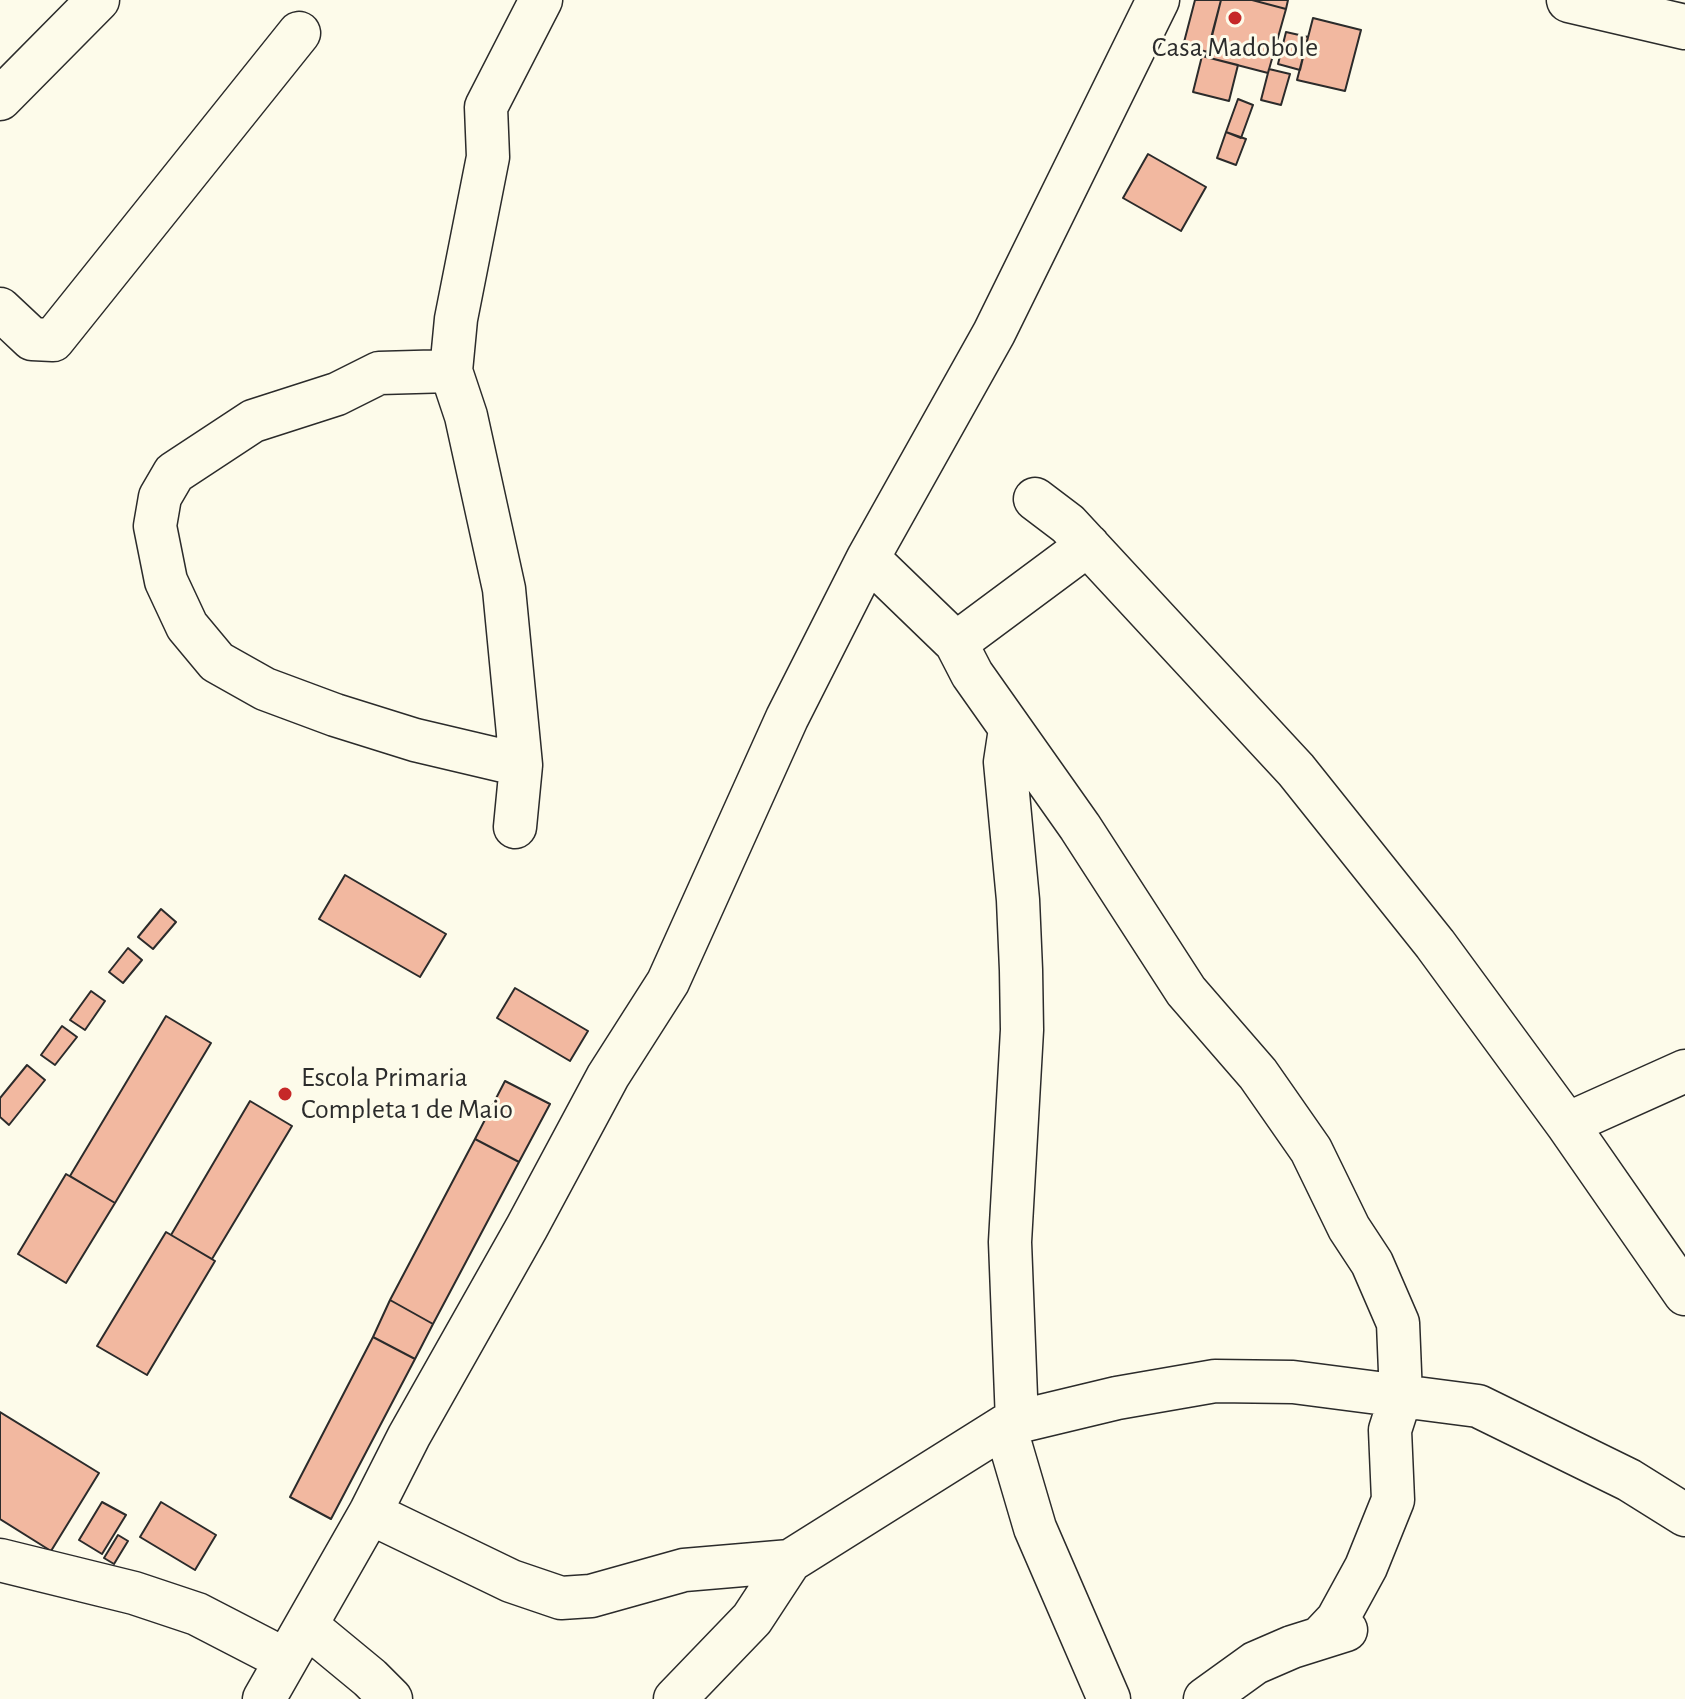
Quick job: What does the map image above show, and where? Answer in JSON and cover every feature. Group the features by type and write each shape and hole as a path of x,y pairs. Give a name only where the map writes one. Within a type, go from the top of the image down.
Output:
{"main road":[{"path":"1569,0 1685,27"}],"street":[{"path":"0,99 98,0"},
{"path":"515,827 521,765 504,589 466,416 451,371 456,319 488,157 486,107 541,0"},
{"path":"264,1699 370,1513 409,1436 608,1076 668,982 787,718 868,558 994,333 1158,0"},
{"path":"0,309 32,339 53,340 299,33"},
{"path":"451,371 379,373 337,394 253,421 174,473 160,497 155,526 166,581 187,626 217,662 265,689 335,715 415,740 521,765"},
{"path":"1035,499 1068,524 1296,770 1435,944 1567,1124 1685,1294"},
{"path":"956,643 1088,545"},
{"path":"868,558 956,643 972,674 1080,827 1186,991 1258,1074 1311,1150 1349,1228 1372,1263 1398,1323 1401,1396 1390,1430 1393,1500 1366,1567 1337,1620 1320,1638"},
{"path":"1010,729 1005,762 1018,900 1022,1030 1010,1242 1011,1424 1035,1528 1109,1699"},
{"path":"1567,1124 1685,1071"},
{"path":"675,1699 752,1619 790,1561 1011,1424 1117,1398 1215,1381 1293,1382 1478,1406 1629,1480 1685,1515"},
{"path":"370,1513 511,1581 561,1598 591,1596 684,1570 790,1561"},
{"path":"0,1560 134,1593 296,1643 370,1678 391,1699"},
{"path":"1205,1699 1255,1663 1369,1623"}],"building":[{"path":"1195,0 1221,0 1208,52 1183,46"},
{"path":"1221,0 1252,0 1286,9 1268,73 1206,57"},
{"path":"1252,0 1288,0 1286,9"},
{"path":"1313,18 1361,30 1345,91 1297,80"},
{"path":"1286,32 1308,37 1300,70 1278,64"},
{"path":"1202,56 1238,65 1229,101 1193,92"},
{"path":"1269,69 1290,74 1281,105 1261,100"},
{"path":"1238,99 1253,105 1241,138 1226,132"},
{"path":"1226,132 1246,139 1236,165 1217,158"},
{"path":"1148,154 1206,187 1181,231 1123,198"},
{"path":"345,875 446,934 420,977 319,919"},
{"path":"161,909 176,922 153,949 138,937"},
{"path":"128,948 142,960 123,983 109,972"},
{"path":"515,988 588,1031 570,1061 497,1018"},
{"path":"91,991 105,1001 85,1030 70,1020"},
{"path":"166,1016 211,1043 115,1203 70,1176"},
{"path":"62,1026 77,1037 55,1065 41,1055"},
{"path":"27,1065 45,1080 9,1125 0,1117 0,1098"},
{"path":"505,1081 550,1104 519,1162 475,1139"},
{"path":"250,1101 292,1126 212,1259 171,1235"},
{"path":"475,1139 519,1162 433,1324 390,1300"},
{"path":"66,1174 115,1203 66,1283 18,1254"},
{"path":"166,1232 215,1261 147,1375 97,1346"},
{"path":"390,1300 433,1324 415,1359 373,1337"},
{"path":"373,1337 415,1359 331,1519 290,1497"},
{"path":"0,1412 99,1473 51,1551 0,1519"},
{"path":"102,1502 126,1515 102,1554 79,1540"},
{"path":"161,1502 216,1535 195,1570 140,1537"},
{"path":"118,1535 128,1541 114,1564 104,1558"}],"place":[{"name":"Casa Madobole","path":"1235,18"},
{"name":"Escola Primaria Completa 1 de Maio","path":"285,1094"}]}
